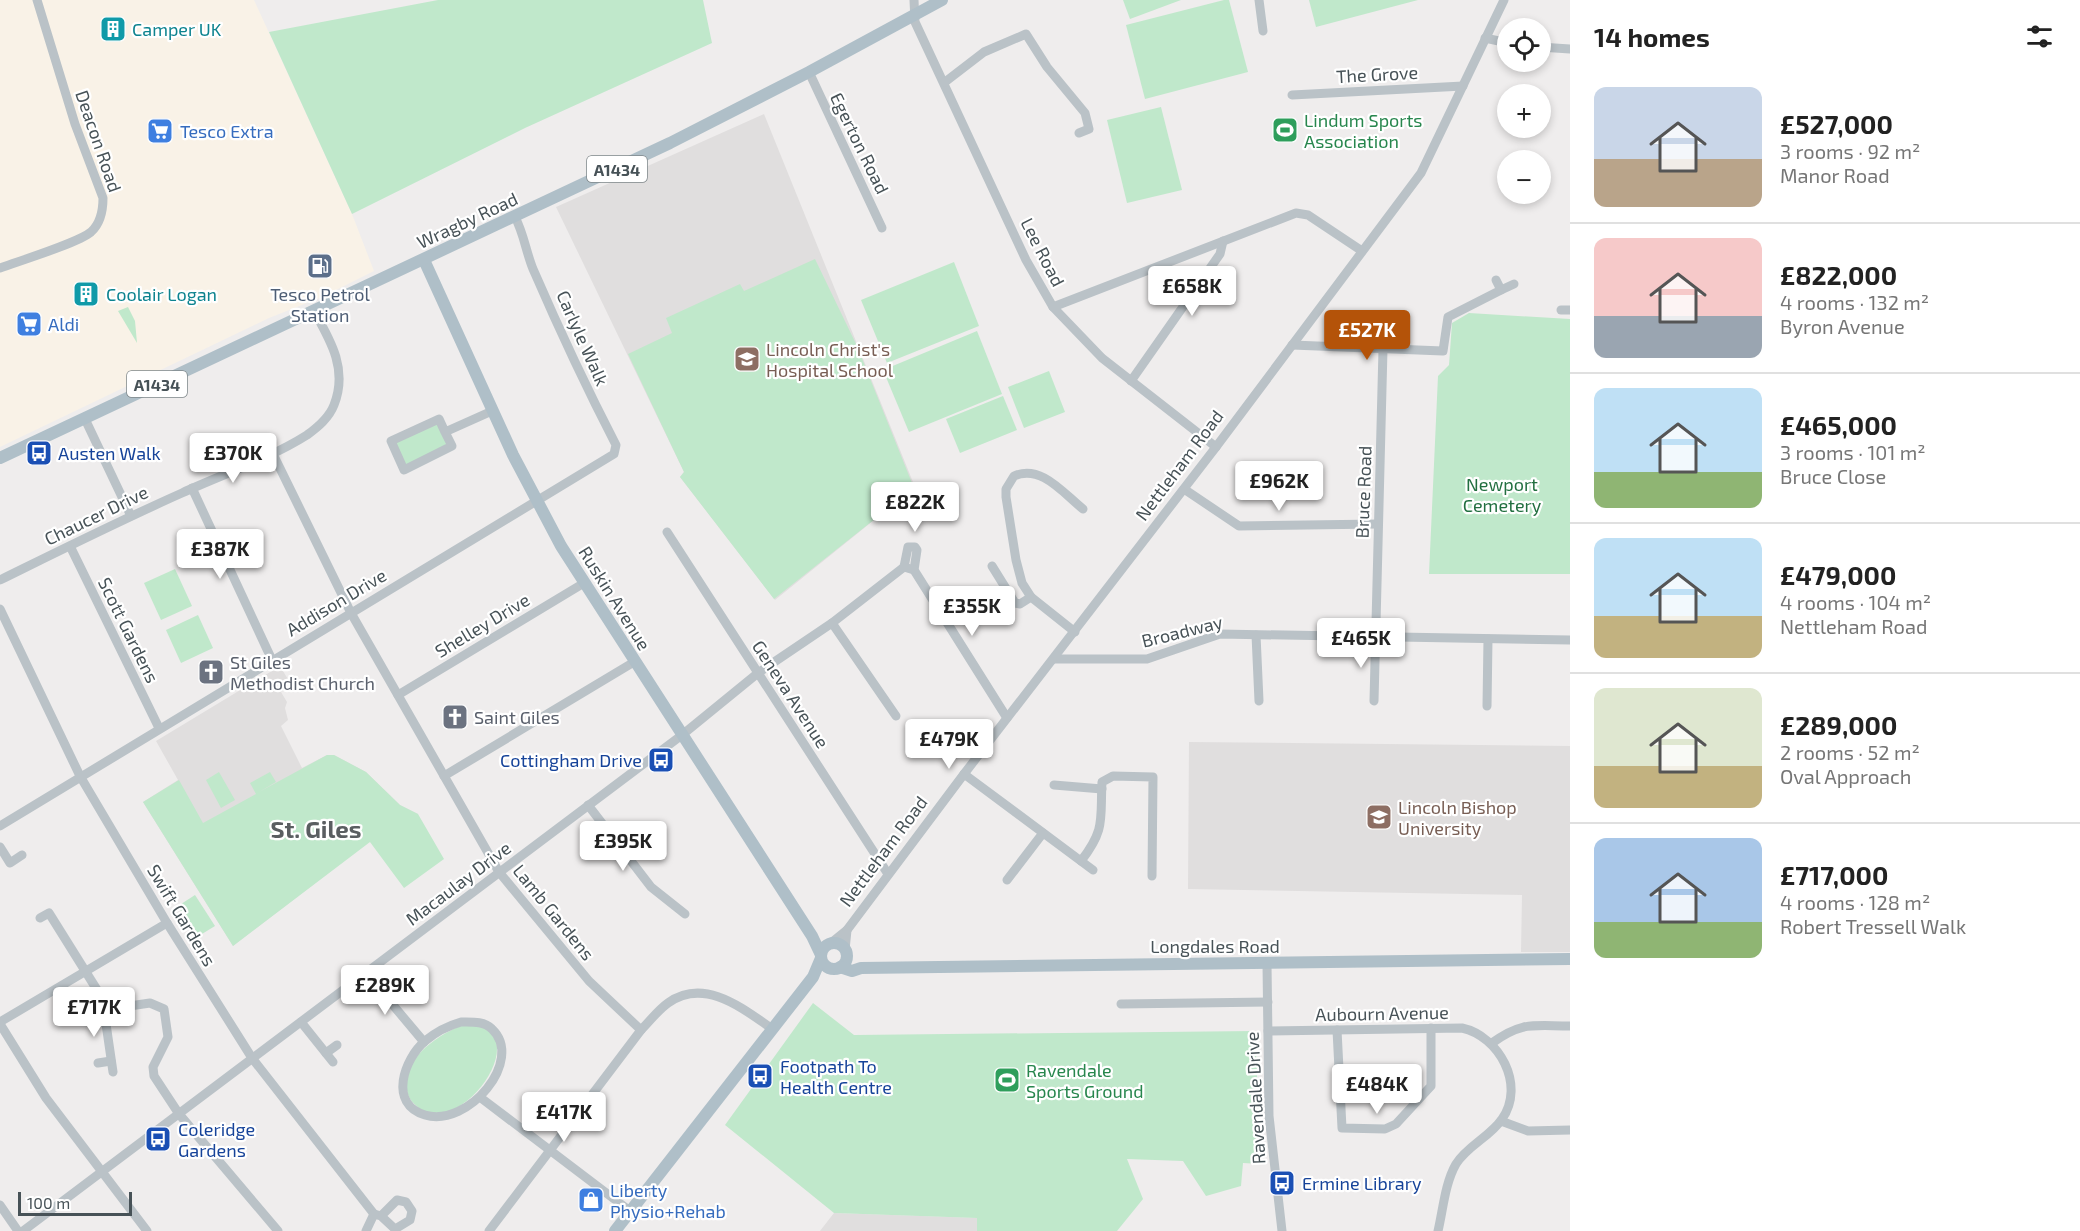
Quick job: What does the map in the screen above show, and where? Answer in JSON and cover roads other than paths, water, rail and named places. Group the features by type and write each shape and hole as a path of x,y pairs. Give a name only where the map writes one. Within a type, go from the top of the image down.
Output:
{"main road":[{"name":"Wragby Road","path":"0,458 515,217 809,72 942,0"},
{"name":"Ruskin Avenue","path":"424,260 492,411 537,501 584,583 812,936 821,957"},
{"path":"812,936 830,944 840,944 861,968"},
{"path":"615,1231 813,977 824,947 830,944"},
{"path":"813,977 820,976 845,962 846,952"},
{"path":"821,957 826,966 836,968"},
{"name":"Longdales Road","path":"836,968 850,970 861,968 1570,959"}],"street":[{"name":"Deacon Road","path":"0,268 90,232 102,216 103,198 75,124 37,0"},
{"path":"914,0 914,15"},
{"path":"1259,0 1263,32"},
{"name":"Nettleham Road","path":"830,944 847,930 1216,447 1421,173 1504,0"},
{"name":"Lee Road","path":"914,15 1026,260 1053,307 1089,346 1216,447"},
{"path":"945,82 984,52 1026,34 1047,67 1085,113 1089,129 1079,134"},
{"path":"1485,38 1497,41"},
{"path":"1551,48 1570,49"},
{"name":"Egerton Road","path":"809,72 882,228"},
{"name":"The Grove","path":"1292,95 1463,86"},
{"path":"1053,307 1301,213 1362,251"},
{"name":"Carlyle Walk","path":"515,217 525,236 532,265 541,287 585,386 616,445 614,454 598,464"},
{"path":"1131,381 1220,254 1223,241"},
{"path":"1496,280 1501,290"},
{"path":"1292,345 1443,351 1448,317 1514,284"},
{"name":"Chaucer Drive","path":"0,580 131,516 305,436 323,423 334,406 340,381 339,363 315,310"},
{"name":"Bruce Road","path":"1374,701 1383,349"},
{"path":"445,432 492,411"},
{"path":"85,419 131,516"},
{"path":"439,419 445,432 452,446 404,470 391,441 439,419"},
{"name":"Lamb Gardens","path":"272,452 351,613 499,872 589,981 641,1030"},
{"name":"Addison Drive","path":"0,826 598,464"},
{"path":"1075,632 1031,597 1022,583 1006,497 1009,482 1014,476 1030,471 1040,474 1076,507"},
{"path":"192,488 272,660"},
{"path":"1184,489 1239,526 1378,524"},
{"name":"Geneva Avenue","path":"667,532 888,874"},
{"name":"Scott Gardens","path":"70,546 159,728"},
{"path":"992,566 1015,603 1020,604 1031,597"},
{"name":"Macaulay Drive","path":"23,1231 682,735 758,673 909,569 1008,718"},
{"name":"Shelley Drive","path":"398,695 584,583"},
{"name":"Swift Gardens","path":"0,609 80,776 167,923 252,1058 377,1215 368,1228"},
{"path":"832,623 896,716"},
{"name":"Broadway","path":"1054,658 1147,659 1220,634 1570,640"},
{"path":"1256,635 1259,701"},
{"path":"1487,706 1488,639"},
{"path":"444,776 634,662"},
{"path":"964,774 1093,870"},
{"path":"1081,861 1100,829 1103,813 1102,782 1113,776 1153,777 1152,876"},
{"path":"1054,785 1102,789"},
{"path":"588,805 651,887 685,914"},
{"path":"1007,880 1043,832"},
{"path":"0,847 10,863"},
{"path":"0,869 22,855"},
{"path":"40,918 59,906"},
{"path":"49,913 109,1009"},
{"path":"147,1231 46,1098 0,1023 167,923"},
{"name":"Nettleham Road","path":"846,952 847,930"},
{"name":"Ravendale Drive","path":"1267,964 1269,1116 1282,1231"},
{"path":"366,973 424,1041"},
{"path":"489,1231 641,1030 668,1003 700,993 730,1000 771,1028"},
{"path":"1121,1004 1268,1002"},
{"path":"109,1009 150,1003 164,1010 168,1037 153,1067 154,1077 179,1114 278,1231"},
{"path":"109,1009 105,1017 113,1072"},
{"path":"301,1022 333,1062"},
{"path":"461,1022 481,1023 491,1028 499,1038 501,1049 491,1083 481,1098 462,1111 446,1116 431,1117 412,1108 403,1094 402,1086 408,1064 424,1041 444,1027 461,1022"},
{"path":"1438,1231 1448,1186 1456,1164 1501,1121 1509,1103 1509,1081 1502,1057 1492,1043 1512,1029 1523,1026 1570,1026"},
{"path":"1337,1030 1341,1128 1385,1129 1396,1124 1431,1086 1431,1028"},
{"name":"Aubourn Avenue","path":"1268,1031 1465,1029 1492,1043"},
{"path":"326,1053 337,1044"},
{"path":"98,1063 111,1061"},
{"path":"481,1098 630,1211"},
{"path":"1501,1121 1528,1131 1570,1130"},
{"path":"0,1205 18,1231"}],"place":[{"name":"Camper UK","path":"113,29"},
{"name":"Lindum Sports Association","path":"1285,130"},
{"name":"Tesco Extra","path":"160,131"},
{"name":"Tesco Petrol Station","path":"320,266"},
{"name":"Coolair Logan","path":"86,294"},
{"name":"Aldi","path":"29,324"},
{"name":"Lincoln Christ's Hospital School","path":"747,359"},
{"name":"Austen Walk","path":"39,453"},
{"name":"St Giles Methodist Church","path":"211,672"},
{"name":"Saint Giles","path":"455,717"},
{"name":"Cottingham Drive","path":"661,760"},
{"name":"Lincoln Bishop University","path":"1379,817"},
{"name":"Footpath To Health Centre","path":"760,1076"},
{"name":"Ravendale Sports Ground","path":"1007,1080"},
{"name":"Coleridge Gardens","path":"158,1139"},
{"name":"Ermine Library","path":"1282,1183"},
{"name":"Liberty Physio+Rehab","path":"591,1200"}],"district":[{"name":"St. Giles","path":"316,828"}],"park label":[{"name":"Newport Cemetery","path":"1502,494"}]}
